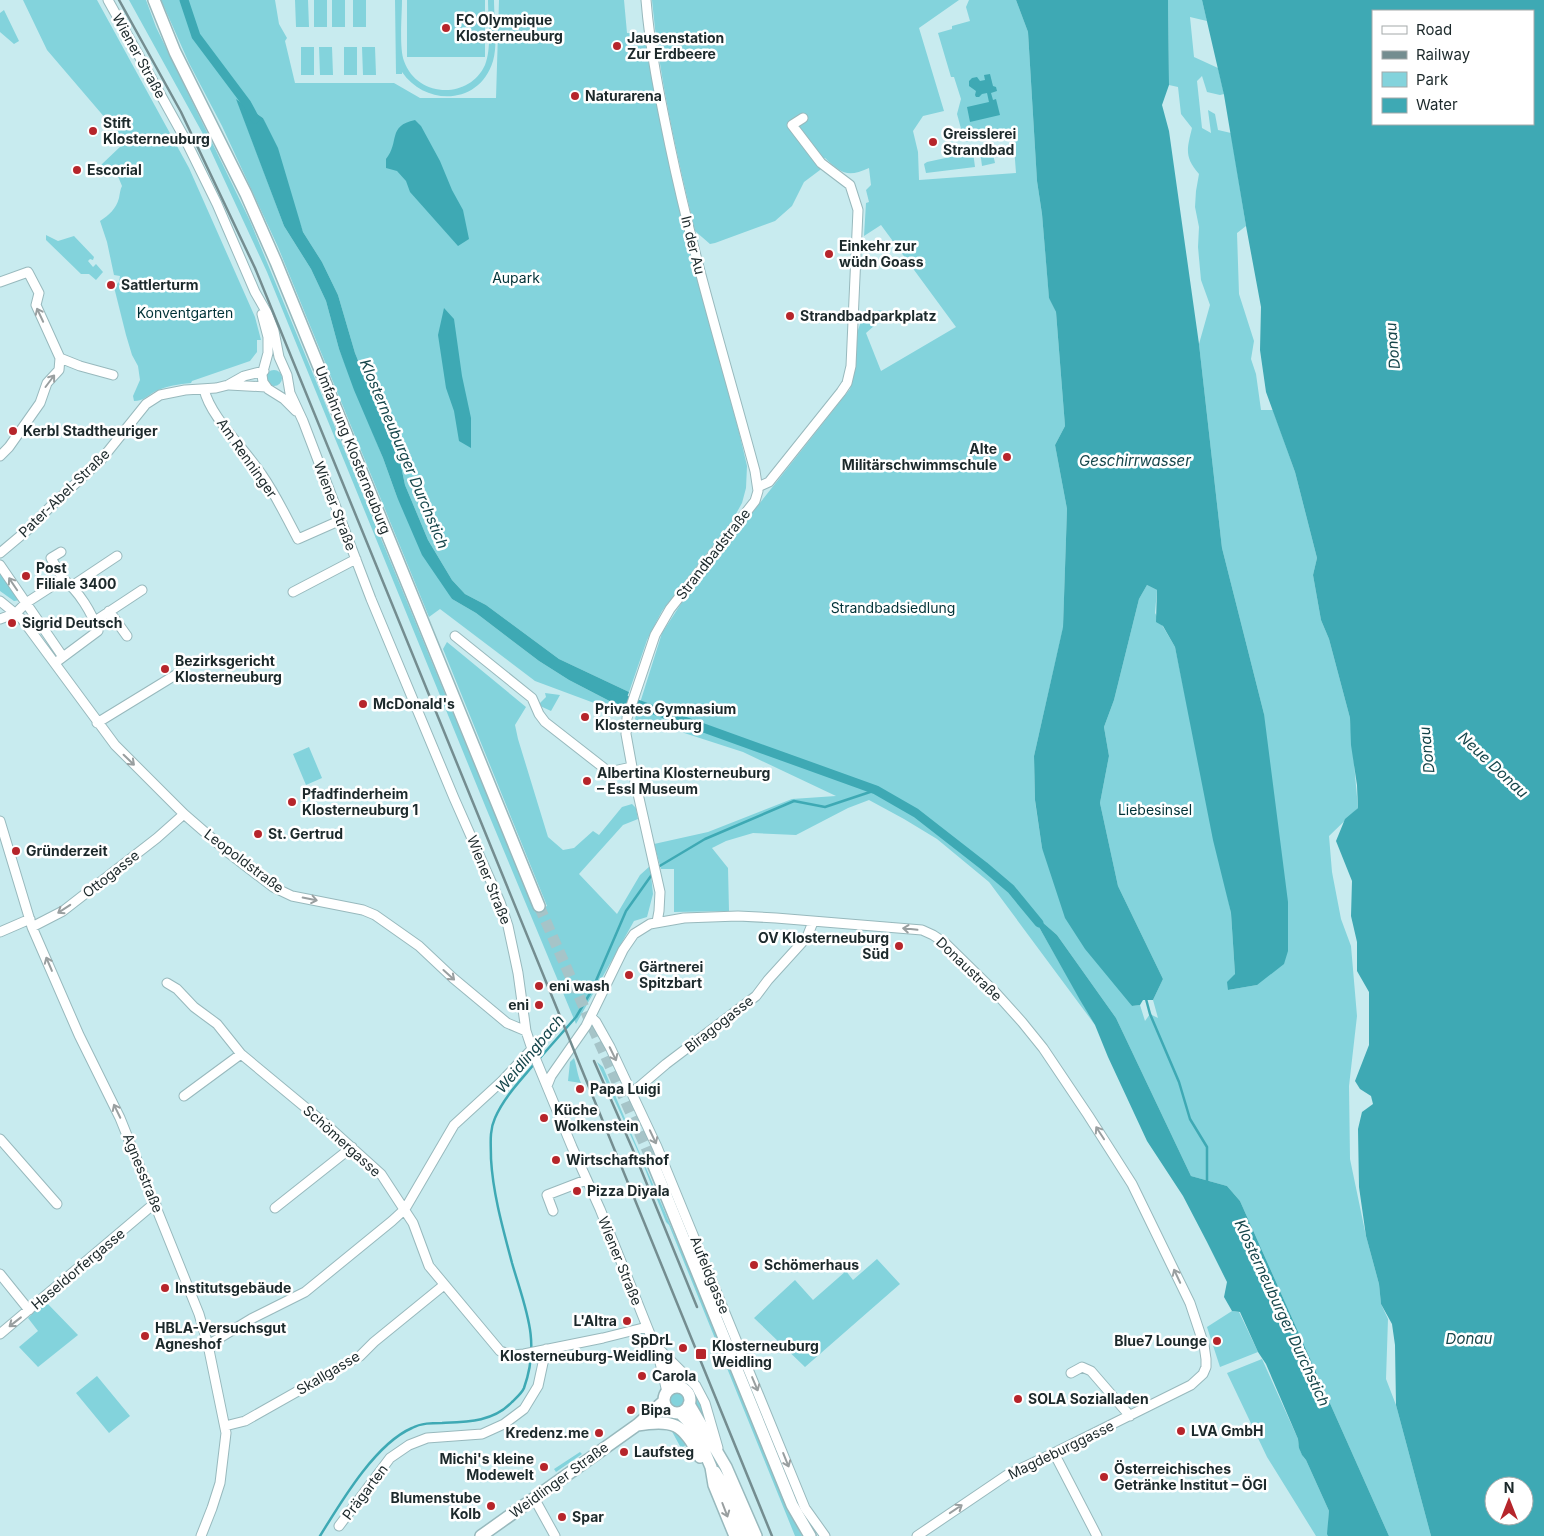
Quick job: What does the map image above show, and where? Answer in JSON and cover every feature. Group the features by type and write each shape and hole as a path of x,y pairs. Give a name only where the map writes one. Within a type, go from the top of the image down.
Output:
{"main road":[{"name":"Umfahrung Klosterneuburg","path":"154,0 175,52 246,194 276,262 539,906"},
{"path":"652,1162 792,1505 810,1536"},
{"path":"679,1387 683,1389 689,1395 689,1404 687,1408 670,1404 670,1389 679,1387"},
{"name":"Wiener Straße","path":"670,1404 686,1418 695,1430 711,1466 714,1485 735,1536"},
{"name":"Weidlinger Straße","path":"481,1536 637,1425 670,1404"},
{"name":"Wiener Straße","path":"689,1404 726,1468 756,1536"},
{"path":"637,1425 664,1422 682,1430 691,1440 714,1485"},
{"path":"719,1456 728,1492"},
{"path":"711,1466 728,1492 746,1536"}],"street":[{"name":"Wiener Straße","path":"108,0 192,154 217,204 274,331 279,357 288,375 287,381 290,393 454,798 500,902 508,926 518,973 526,1030 533,1052 658,1354 670,1404"},
{"name":"In der Au","path":"646,0 650,46 677,182 758,487"},
{"name":"Strandbadstraße","path":"657,922 660,902 659,886 626,734 627,718 636,688 655,635 670,609 755,501 758,487 769,482 847,383 851,366 858,210 850,185 821,164 792,126 803,118"},
{"path":"0,282 28,272 39,293 36,305 60,358 59,370 47,383 40,403 9,447 0,456"},
{"name":"Wiener Straße","path":"260,302 268,337 268,353 262,380 270,389 291,405 303,422"},
{"path":"60,358 80,366 113,375"},
{"path":"264,370 275,365 284,370"},
{"name":"Pater-Abel-Straße","path":"0,553 31,527 101,460 146,404 160,396 185,390 216,388 264,370"},
{"path":"270,389 281,389 287,381"},
{"name":"Pater-Abel-Straße","path":"228,384 270,389"},
{"name":"Am Renninger","path":"204,389 205,397 224,426 262,474 298,539 341,520"},
{"path":"55,663 98,632 95,621 72,586 63,579 51,558 61,552"},
{"path":"72,586 117,556"},
{"path":"292,592 356,559"},
{"path":"0,565 63,656"},
{"path":"0,619 16,613 26,603 63,579"},
{"path":"95,621 142,590"},
{"name":"Leopoldstraße","path":"0,602 16,613 55,663 114,745 184,814 230,854 273,887 292,896 375,914 418,946 453,978 508,1023 526,1030"},
{"path":"110,611 127,636"},
{"path":"455,636 532,698 538,714 545,722 609,772 632,767"},
{"path":"97,723 177,674"},
{"name":"Ottogasse","path":"0,932 63,911 157,838 184,814"},
{"name":"Agnesstraße","path":"0,821 31,923 79,1035 120,1118 200,1314 225,1426 220,1483 201,1536"},
{"name":"Donaustraße","path":"547,1086 551,1076 591,1017 622,950 638,931 657,922 684,918 738,916 776,918 812,925 851,924 922,930 945,943 1022,1022 1053,1063 1132,1184 1190,1303 1205,1351 1206,1367"},
{"name":"Biragogasse","path":"632,1093 666,1064 756,996 807,937 812,925"},
{"name":"Schömergasse","path":"167,983 177,989 194,1007 217,1024 241,1054 381,1174 413,1223 429,1266 500,1351 513,1355 524,1354 647,1327"},
{"name":"Aufeldgasse","path":"591,1017 596,1022 610,1047 657,1147 805,1508 825,1536"},
{"path":"208,1345 251,1319 305,1292 392,1221 405,1209 454,1125 533,1052"},
{"path":"184,1096 241,1054"},
{"path":"0,1139 57,1204"},
{"path":"275,1208 352,1148"},
{"path":"553,1211 547,1195 586,1180"},
{"name":"Haseldorfergasse","path":"0,1334 149,1208 156,1205"},
{"path":"0,1274 29,1310"},
{"name":"Skallgasse","path":"225,1426 245,1421 360,1356 374,1342 444,1285"},
{"name":"Wiener Straße","path":"654,1344 696,1386 718,1443 719,1456"},
{"name":"Prägarten","path":"339,1526 390,1458 409,1445 427,1438 482,1434 504,1424 524,1409 538,1386 544,1350"},
{"name":"Wiener Straße","path":"658,1354 679,1387"},
{"path":"1071,1373 1082,1367 1091,1371 1130,1416"},
{"name":"Magdeburggasse","path":"917,1536 1007,1475 1191,1385 1203,1374 1206,1367"},
{"path":"1054,1453 1098,1536"},
{"path":"534,1498 555,1536"}],"green space":[{"name":"Konventgarten","path":"23,0 97,0 189,168 255,317 261,340 257,340 257,352 250,361 192,381 191,383 164,388 143,399 134,401 133,396 140,380 138,366 132,355 114,287 119,282 120,276 114,275 107,242 100,221 114,209 122,186 117,174 101,165 122,145 124,140 47,50"},
{"path":"129,0 146,0 156,27 250,221 535,912 547,906 443,649 447,642 526,707 515,725 548,837 563,850 574,848 593,831 599,835 622,807 632,804 636,808 638,819 623,825 579,874 617,914 640,875 650,866 653,894 647,917 634,921 576,1024 267,272 203,134"},
{"name":"Aupark","path":"161,0 275,0 279,24 287,38 285,41 295,83 394,83 420,98 496,98 499,0 624,0 627,33 647,34 700,287 747,466 746,488 742,503 732,521 662,611 647,640 629,692 559,659 486,605 465,594 452,580 428,540 405,485 401,466 406,454 374,400 355,353 338,295 322,262 303,232 263,118 237,100 284,226 311,269 326,301 339,349 397,497 452,599 476,613 539,661 569,680 623,708 621,713 535,681 440,609 429,617 278,247 222,126 189,63"},
{"path":"295,0 308,0 309,27 296,27"},
{"path":"314,0 327,0 327,27 314,27"},
{"path":"332,0 345,0 345,27 332,27"},
{"path":"353,0 366,0 366,27 353,27"},
{"path":"395,0 402,0 401,31 404,61 411,73 420,82 431,88 443,90 456,89 467,84 477,76 485,65 489,42 488,0 494,0 496,39 493,61 486,76 477,86 465,93 452,96 438,96 412,83 402,72 402,74 396,74"},
{"name":"FC Olympique Klosterneuburg","path":"407,0 485,0 485,57 407,57"},
{"path":"652,0 959,0 919,28 944,111 923,116 913,131 918,152 919,180 1016,173 1013,133 967,142 963,136 957,114 961,99 954,77 951,77 938,33 952,29 952,26 970,21 966,7 969,0 1016,0 1028,32 1037,181 1042,214 1049,297 1056,312 1065,426 1055,445 1067,509 1063,628 1034,756 1035,801 1042,848 1132,1006 1140,1005 1145,1021 1150,1014 1158,1018 1153,1000 1163,979 1118,886 1100,803 1109,756 1104,727 1114,700 1139,599 1147,585 1157,590 1155,613 1175,647 1231,913 1235,974 1228,990 1257,985 1264,714 1222,548 1199,344 1210,305 1201,280 1198,247 1199,227 1195,207 1199,174 1191,163 1188,152 1192,128 1181,114 1178,87 1169,85 1168,0 1202,0 1207,21 1190,17 1194,57 1218,68 1224,94 1207,92 1202,76 1197,81 1202,128 1211,133 1208,110 1215,114 1218,130 1231,133 1246,226 1237,233 1239,294 1254,341 1251,359 1256,374 1261,410 1273,410 1295,472 1317,558 1313,575 1321,620 1329,639 1350,718 1358,808 1329,836 1332,872 1341,919 1351,946 1357,1016 1349,1086 1350,1159 1366,1236 1379,1284 1381,1304 1388,1319 1386,1379 1396,1405 1431,1536 1389,1536 1240,1201 1227,1186 1191,1176 1116,1018 1057,935 1034,915 1095,1025 989,882 937,839 869,800 848,808 796,835 753,833 726,841 712,848 728,868 729,911 674,912 674,869 661,869 654,844 708,832 792,799 836,796 743,752 644,720 634,722 662,633 684,599 850,389 858,330 865,310 891,311 866,333 881,371 956,327 881,225 864,236 866,203 869,202 866,190 871,185 869,168 855,173 845,172 825,158 819,163 822,168 804,182 792,206 775,221 710,244 695,231 664,87"},
{"path":"4,10 19,41 14,44 0,32 0,13"},
{"path":"301,47 314,47 314,75 301,75"},
{"path":"319,47 332,47 333,75 320,75"},
{"path":"344,47 357,47 357,75 344,75"},
{"path":"362,47 375,47 376,75 363,75"},
{"path":"992,149 995,163 982,166 980,151"},
{"path":"973,152 975,167 926,173 924,164 927,162"},
{"path":"46,235 58,241 74,236 94,257 93,260 90,259 88,261 93,267 96,264 103,272 96,280 89,274 81,274 46,240"},
{"path":"274,370 280,372 282,378 280,384 274,386 268,384 266,378 268,372"},
{"path":"0,570 20,600 14,601 0,591"},
{"path":"545,693 560,695 551,711 538,705 546,697"},
{"path":"309,747 322,778 306,785 293,754"},
{"path":"574,1058 581,1083 568,1081 570,1062"},
{"path":"597,1062 603,1067 693,1278 783,1499 802,1536 795,1536 669,1225 666,1222 639,1154"},
{"path":"877,1259 900,1284 805,1367 754,1318 795,1280 813,1300 846,1271 853,1280"},
{"path":"45,1301 78,1335 38,1367 19,1347 38,1331 28,1318"},
{"path":"1232,1311 1239,1312 1258,1352 1220,1367 1207,1327"},
{"path":"1262,1359 1298,1439 1301,1452 1329,1511 1328,1536 1316,1536 1267,1457 1227,1373"},
{"path":"679,1373 690,1385 698,1397 708,1425 696,1409 693,1390 676,1375"},
{"path":"97,1376 130,1416 109,1433 76,1393"},
{"path":"677,1392 683,1394 685,1400 683,1406 677,1408 671,1406 669,1400 671,1394"},
{"path":"669,1426 680,1432 693,1452 690,1453 686,1445 681,1448"},
{"path":"580,1452 582,1454 556,1472 554,1469"}],"water":[{"name":"Geschirrwasser","path":"1016,0 1168,0 1169,85 1162,105 1169,131 1199,344 1222,548 1264,714 1288,902 1288,951 1284,964 1257,985 1228,990 1227,982 1235,974 1231,913 1213,840 1175,647 1163,626 1156,622 1157,590 1147,585 1139,599 1114,700 1104,727 1109,756 1100,803 1118,886 1163,979 1153,1000 1143,1000 1140,1005 1132,1006 1085,949 1065,918 1042,848 1035,800 1034,756 1063,627 1067,509 1055,445 1065,426 1056,312 1049,298 1042,214 1037,181 1028,32"},
{"path":"1202,0 1544,0 1544,1536 1431,1536 1396,1405 1395,1345 1392,1324 1381,1304 1379,1284 1366,1236 1359,1187 1358,1129 1362,1112 1373,1104 1371,1096 1360,1089 1355,1081 1369,1045 1369,992 1357,971 1357,942 1351,916 1352,881 1336,841 1345,819 1358,808 1350,718 1329,639 1321,620 1313,575 1317,558 1295,472 1266,392 1260,350 1261,307 1224,95"},
{"path":"990,74 993,86 996,87 997,91 991,93 993,100 996,99 1000,115 970,122 967,107 989,102 987,93 976,97 976,91 969,86 969,81 977,77 980,81 985,80 984,75"},
{"path":"236,99 263,118 278,148 303,232 322,262 338,295 355,353 374,400 406,454 401,466 405,485 428,540 452,580 465,594 486,605 559,659 629,692 623,708 569,680 539,661 476,613 452,599 422,555 354,390 339,349 326,301 311,269 284,226"},
{"path":"415,120 421,126 440,161 463,210 469,239 458,246 410,192 406,181 397,171 386,168 386,159 390,153 397,130 406,123"},
{"path":"444,308 454,319 462,376 471,418 471,448 459,441 454,411 446,388 438,335"},
{"path":"1033,914 1057,935 1116,1018 1191,1176 1227,1186 1240,1201 1389,1536 1328,1536 1329,1511 1299,1448 1298,1439 1266,1364 1258,1352 1240,1312 1232,1311 1224,1297 1227,1282 1183,1196 1147,1141 1095,1025"}],"waterway":[{"name":"Klosterneuburger Durchstich","path":"184,0 196,36 247,104 255,119"},
{"name":"Klosterneuburger Durchstich","path":"615,696 876,790 916,813 984,866 1011,889 1039,923"},
{"name":"Weidlingbach","path":"658,867 705,839 794,801 825,807 876,790"},
{"name":"Weidlingbach","path":"539,1059 576,1017 592,990 626,911 653,873"},
{"path":"1146,999 1150,1014 1179,1082 1190,1119 1207,1147 1207,1182"},
{"name":"Weidlingbach","path":"320,1536 360,1475 372,1460 398,1436 415,1426 423,1424 479,1420 497,1414 505,1409 524,1388 529,1371 531,1340 526,1310 496,1198 492,1172 491,1138 493,1123 503,1103 535,1063"}],"tunnel":[{"path":"539,906 652,1161"}],"railway":[{"path":"119,0 181,112 255,268 772,1536"},
{"path":"594,1061 633,1150 697,1307"}],"place":[{"name":"FC Olympique Klosterneuburg","path":"446,28"},
{"name":"Jausenstation Zur Erdbeere","path":"617,46"},
{"name":"Naturarena","path":"575,96"},
{"name":"Stift Klosterneuburg","path":"93,131"},
{"name":"Greisslerei Strandbad","path":"933,142"},
{"name":"Escorial","path":"77,170"},
{"name":"Einkehr zur wüdn Goass","path":"829,254"},
{"name":"Sattlerturm","path":"111,285"},
{"name":"Strandbadparkplatz","path":"790,316"},
{"name":"Kerbl Stadtheuriger","path":"13,431"},
{"name":"Alte Militärschwimmschule","path":"1007,457"},
{"name":"Post Filiale 3400","path":"26,576"},
{"name":"Sigrid Deutsch","path":"12,623"},
{"name":"Bezirksgericht Klosterneuburg","path":"165,669"},
{"name":"McDonald's","path":"363,704"},
{"name":"Privates Gymnasium Klosterneuburg","path":"585,717"},
{"name":"Albertina Klosterneuburg – Essl Museum","path":"587,781"},
{"name":"Pfadfinderheim Klosterneuburg 1","path":"292,802"},
{"name":"St. Gertrud","path":"258,834"},
{"name":"Gründerzeit","path":"16,851"},
{"name":"OV Klosterneuburg Süd","path":"899,946"},
{"name":"Gärtnerei Spitzbart","path":"629,975"},
{"name":"eni wash","path":"539,986"},
{"name":"eni","path":"539,1005"},
{"name":"Papa Luigi","path":"580,1089"},
{"name":"Küche Wolkenstein","path":"544,1118"},
{"name":"Wirtschaftshof","path":"556,1160"},
{"name":"Pizza Diyala","path":"577,1191"},
{"name":"Schömerhaus","path":"754,1265"},
{"name":"Institutsgebäude","path":"165,1288"},
{"name":"L'Altra","path":"627,1321"},
{"name":"HBLA-Versuchsgut Agneshof","path":"145,1336"},
{"name":"Blue7 Lounge","path":"1217,1341"},
{"name":"SpDrL Klosterneuburg-Weidling","path":"683,1348"},
{"name":"Klosterneuburg Weidling","path":"701,1354"},
{"name":"Carola","path":"642,1376"},
{"name":"SOLA Sozialladen","path":"1018,1399"},
{"name":"Bipa","path":"631,1410"},
{"name":"LVA GmbH","path":"1181,1431"},
{"name":"Kredenz.me","path":"599,1433"},
{"name":"Laufsteg","path":"624,1452"},
{"name":"Michi's kleine Modewelt","path":"544,1467"},
{"name":"Österreichisches Getränke Institut – ÖGI","path":"1104,1477"},
{"name":"Blumenstube Kolb","path":"491,1506"},
{"name":"Spar","path":"562,1517"}],"water label":[{"name":"Donau","path":"1393,346"},
{"name":"Donau","path":"1427,750"},
{"name":"Neue Donau","path":"1493,765"},
{"name":"Donau","path":"1469,1339"}],"park label":[{"name":"Strandbadsiedlung","path":"893,608"},
{"name":"Liebesinsel","path":"1155,810"}]}
